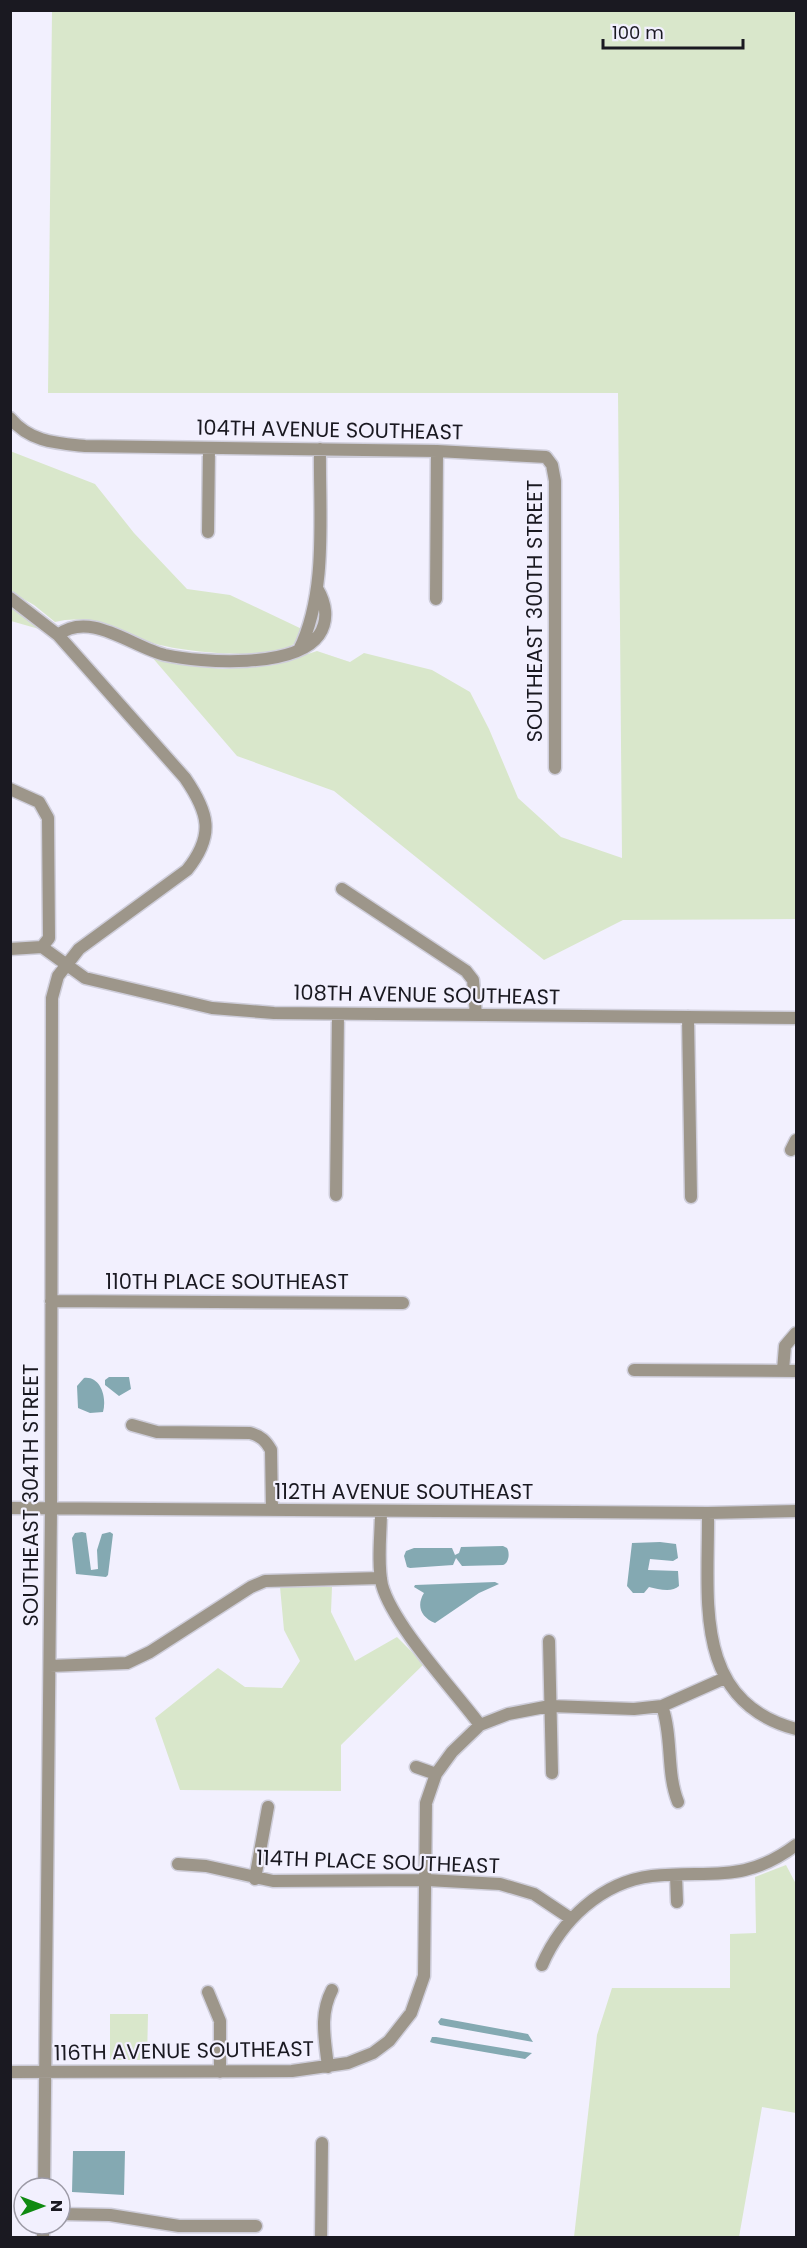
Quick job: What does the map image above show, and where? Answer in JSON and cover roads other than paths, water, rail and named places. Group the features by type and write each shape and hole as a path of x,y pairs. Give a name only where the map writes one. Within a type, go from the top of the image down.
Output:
{"street":[{"name":"104TH AVENUE SOUTHEAST","path":"10,418 27,433 54,444 437,451 546,457"},
{"path":"208,448 208,532"},
{"path":"10,598 58,635 67,628 96,628 163,654 202,660 271,657 299,650 316,627 320,449"},
{"path":"436,599 437,451"},
{"name":"SOUTHEAST 300TH STREET","path":"546,457 552,465 555,481 555,768"},
{"name":"SOUTHEAST 304TH STREET","path":"44,2176 51,1509 51,1009 54,987 66,965 79,949 187,870 200,854 206,826 200,799 186,778 58,635"},
{"path":"10,789 39,802 48,818 49,938 42,947"},
{"path":"342,889 466,970 473,980 476,1015"},
{"path":"10,949 42,947 66,965"},
{"name":"108TH AVENUE SOUTHEAST","path":"66,965 84,978 212,1008 338,1014 796,1018"},
{"path":"336,1195 338,1014"},
{"path":"688,1017 692,1197"},
{"name":"110TH PLACE SOUTHEAST","path":"51,1300 403,1303"},
{"path":"783,1370 785,1346 796,1333"},
{"path":"634,1370 796,1371"},
{"path":"132,1425 157,1432 250,1433 266,1441 271,1450 272,1510"},
{"name":"112TH AVENUE SOUTHEAST","path":"10,1508 708,1513 796,1511"},
{"path":"381,1511 381,1578 385,1592 398,1618 480,1725 508,1714 550,1706 633,1709 662,1706 725,1678"},
{"path":"708,1513 710,1632 716,1658 725,1678 736,1693 771,1720 796,1728"},
{"path":"50,1666 127,1663 150,1652 251,1587 265,1581 381,1578"},
{"path":"549,1641 552,1773"},
{"path":"662,1706 670,1738 672,1786 678,1802"},
{"name":"116TH AVENUE SOUTHEAST","path":"10,2073 282,2072 328,2067 359,2060 389,2041 411,2013 424,1976 427,1880 425,1816 429,1790 436,1774 452,1752 480,1725"},
{"path":"416,1767 436,1774"},
{"path":"255,1879 268,1807"},
{"path":"542,1965 570,1918 618,1886 650,1876 741,1872 767,1864 796,1845"},
{"name":"114TH PLACE SOUTHEAST","path":"178,1864 206,1866 255,1879 294,1882 427,1880 487,1882 517,1887 542,1898 570,1918"},
{"path":"676,1875 677,1902"},
{"path":"328,2067 323,2017 324,2004 332,1990"},
{"path":"208,1992 220,2022 220,2072"},
{"path":"321,2238 322,2143"},
{"path":"72,2214 110,2215 179,2226 256,2226"}],"water":[{"path":"109,1377 129,1377 131,1389 119,1396 105,1385 105,1380"},
{"path":"84,1378 95,1380 99,1384 104,1400 103,1412 90,1413 78,1408 77,1386"},
{"path":"110,1532 113,1534 106,1577 76,1574 72,1538 75,1533 86,1533 91,1570 98,1569 97,1550 102,1534"},
{"path":"632,1543 676,1544 678,1558 673,1561 650,1559 648,1570 678,1571 679,1586 669,1590 649,1587 644,1593 633,1593 627,1586"},
{"path":"503,1546 507,1548 509,1555 507,1562 503,1565 462,1566 456,1558 453,1565 410,1568 407,1567 404,1556 406,1551 414,1548 452,1548 455,1555 459,1553 461,1547"},
{"path":"495,1582 499,1584 479,1593 435,1623 426,1618 421,1611 420,1602 424,1593 414,1587 415,1585"},
{"path":"441,2018 528,2034 533,2042 440,2025 438,2022"},
{"path":"432,2037 532,2053 525,2059 433,2043 430,2042"},
{"path":"73,2151 125,2151 124,2195 72,2192"}]}
